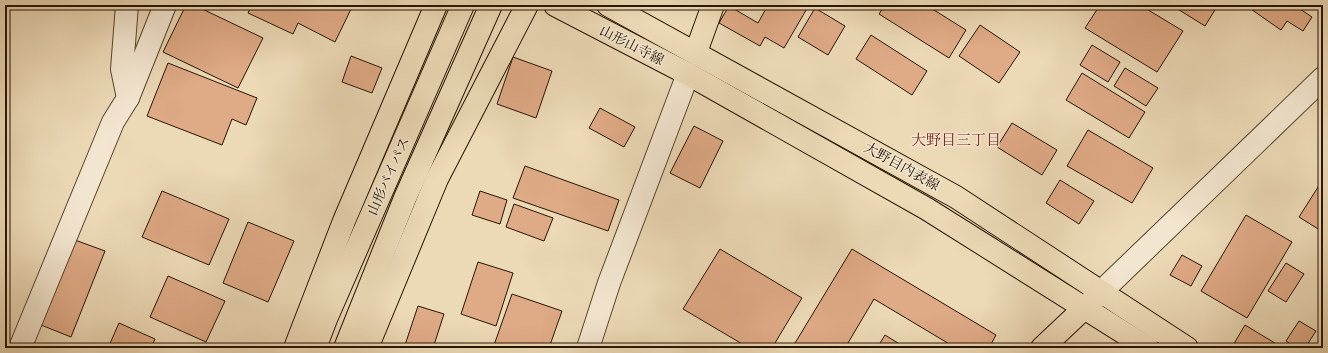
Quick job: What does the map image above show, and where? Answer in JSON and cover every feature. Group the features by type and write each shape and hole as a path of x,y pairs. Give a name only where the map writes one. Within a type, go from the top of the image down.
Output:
{"main road":[{"path":"295,348 344,221 436,5"},
{"name":"山形バイパス","path":"316,348 326,319 463,5"},
{"name":"山形バイパス","path":"345,348 405,198 491,5"},
{"path":"367,348 437,179 527,5"},
{"name":"山形山寺線","path":"555,5 688,74"},
{"name":"山形山寺線","path":"608,5 696,52"},
{"path":"696,52 713,5"},
{"name":"大野目内表線","path":"696,52 956,197 1187,348"},
{"name":"大野目内表線","path":"688,74 927,209 1148,348"},
{"path":"1042,348 1101,292"}],"street":[{"path":"127,5 122,69 128,98"},
{"path":"20,348 113,122 128,98 165,5"},
{"path":"588,348 610,283 688,74"},
{"path":"1101,292 1323,78"}],"building":[{"path":"186,5 194,5 263,38 238,88 163,52"},
{"path":"252,5 353,5 335,42 298,23 293,34 248,13"},
{"path":"768,5 809,5 784,48 765,37 760,46 719,23 729,6 758,23"},
{"path":"878,5 926,5 966,30 949,58 879,14 883,8"},
{"path":"1100,5 1140,5 1183,31 1157,72 1085,28"},
{"path":"1177,5 1218,5 1205,26 1176,8"},
{"path":"1245,5 1294,5 1312,17 1303,31 1287,21 1281,30"},
{"path":"815,8 845,26 828,55 798,37"},
{"path":"980,25 1020,52 999,83 959,56"},
{"path":"871,35 927,71 912,95 856,59"},
{"path":"1092,45 1120,62 1108,82 1080,65"},
{"path":"351,56 382,68 372,93 342,82"},
{"path":"513,57 552,71 536,118 497,104"},
{"path":"168,63 257,98 246,125 232,119 222,145 147,116"},
{"path":"1125,68 1158,88 1146,106 1114,86"},
{"path":"1082,73 1145,112 1129,138 1066,100"},
{"path":"600,108 635,127 624,147 589,128"},
{"path":"1012,123 1057,150 1042,175 997,147"},
{"path":"694,126 723,141 700,188 670,173"},
{"path":"1088,130 1153,168 1132,203 1067,166"},
{"path":"525,166 619,200 608,231 513,198"},
{"path":"1060,180 1094,201 1079,224 1046,203"},
{"path":"1320,184 1323,185 1323,232 1299,217"},
{"path":"162,191 229,219 209,265 142,237"},
{"path":"480,191 507,200 500,224 472,215"},
{"path":"514,204 553,218 544,241 506,227"},
{"path":"1246,215 1292,242 1247,318 1201,291"},
{"path":"248,222 294,241 268,302 223,283"},
{"path":"75,240 105,251 71,337 41,325"},
{"path":"720,249 802,298 772,348 749,348 683,309"},
{"path":"852,249 996,335 989,348 956,348 874,299 845,348 792,348"},
{"path":"1182,255 1202,266 1191,286 1170,275"},
{"path":"478,262 513,273 496,326 461,314"},
{"path":"1286,263 1304,274 1286,302 1268,291"},
{"path":"168,276 225,301 206,342 150,317"},
{"path":"512,294 562,311 549,348 493,348"},
{"path":"418,306 444,314 433,348 404,348"},
{"path":"1299,321 1316,331 1305,348 1297,348 1286,341"},
{"path":"119,323 155,339 151,348 108,348"},
{"path":"1245,325 1283,348 1232,347"},
{"path":"885,335 906,348 877,348"},
{"path":"1099,344 1102,348 1075,348"}],"district":[{"name":"大野目三丁目","path":"956,140"}]}
